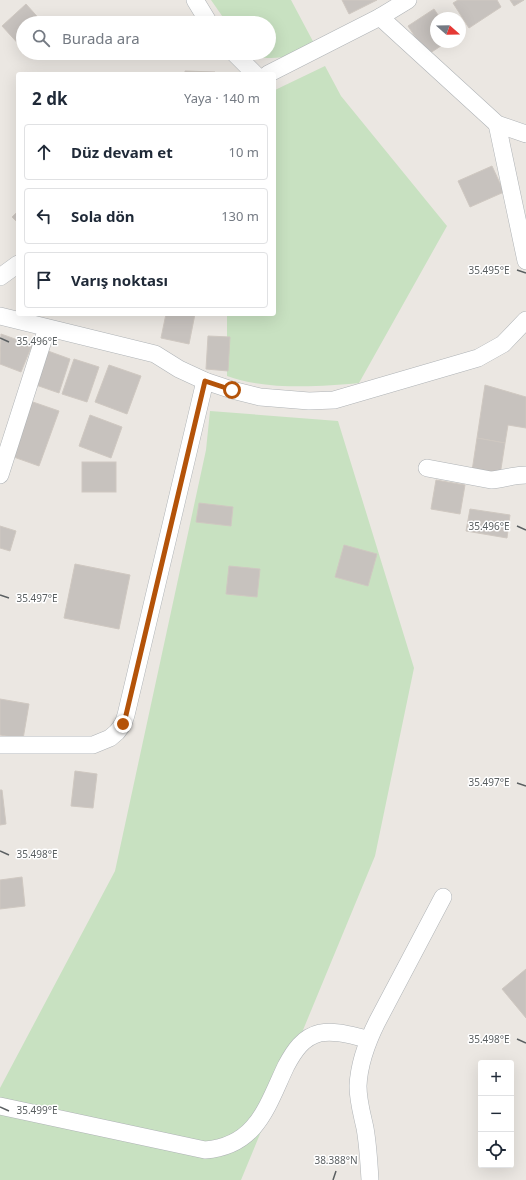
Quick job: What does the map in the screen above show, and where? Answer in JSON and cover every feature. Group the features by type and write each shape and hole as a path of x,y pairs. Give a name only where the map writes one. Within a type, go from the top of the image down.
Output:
{"street":[{"path":"195,0 204,16"},
{"path":"272,72 380,17 408,0"},
{"path":"380,17 497,124 526,134"},
{"path":"241,60 253,72"},
{"path":"497,124 526,261"},
{"path":"0,277 16,265"},
{"path":"0,316 155,354 179,369 205,381 232,390 260,396 303,401 334,400 478,358 503,344 526,320"},
{"path":"0,475 47,328"},
{"path":"0,745 93,745 110,738 123,724 205,381"},
{"path":"427,468 491,480 515,475 526,475"},
{"path":"370,1180 365,1128 359,1101 359,1072 368,1039 443,897"},
{"path":"0,1106 205,1150 216,1149 236,1142 253,1128 259,1120 292,1055 304,1041 311,1036 328,1032 336,1032 368,1039"}],"green space":[{"path":"211,0 291,0 316,47 288,56 276,58 276,16 222,16"},
{"path":"325,66 341,96 447,226 359,383 327,386 292,386 258,384 227,376 227,316 276,316 276,90"},
{"path":"210,411 338,421 414,668 375,856 241,1180 0,1180 0,1088 115,871 206,450"}],"building":[{"path":"342,0 377,0 349,14"},
{"path":"458,0 497,0 501,7 469,28 466,23 466,12 459,12 453,3"},
{"path":"510,0 524,0 514,6"},
{"path":"26,4 37,16 16,16 16,41 2,26"},
{"path":"434,9 436,12 430,12 430,48 438,48 427,55 408,26"},
{"path":"185,71 215,72 185,72"},
{"path":"492,166 504,192 470,207 458,181"},
{"path":"16,213 16,221 12,217"},
{"path":"166,316 195,316 189,344 161,338"},
{"path":"1,334 32,345 21,372 0,364"},
{"path":"208,336 230,337 228,371 206,369"},
{"path":"48,351 70,359 59,393 36,385"},
{"path":"74,359 99,367 87,402 62,394"},
{"path":"109,365 141,376 127,414 95,402"},
{"path":"485,385 526,397 526,428 508,425 505,443 477,438"},
{"path":"30,401 59,411 39,466 11,456"},
{"path":"90,415 122,427 111,458 79,446"},
{"path":"477,438 505,443 500,475 472,471"},
{"path":"82,462 116,462 116,492 82,492"},
{"path":"436,480 465,485 460,514 431,509"},
{"path":"199,503 233,507 231,526 196,522"},
{"path":"470,509 510,515 507,538 466,531"},
{"path":"0,526 16,531 10,551 0,548"},
{"path":"344,545 377,554 368,586 335,577"},
{"path":"75,564 130,575 119,629 64,618"},
{"path":"229,566 260,569 257,597 226,594"},
{"path":"0,699 29,704 23,739 0,735"},
{"path":"75,771 97,774 93,808 71,806"},
{"path":"0,790 2,790 6,824 0,825"},
{"path":"22,877 25,906 0,909 0,880"},
{"path":"526,969 526,1018 502,989"}],"route":[{"path":"123,724 205,381 232,390"}]}
